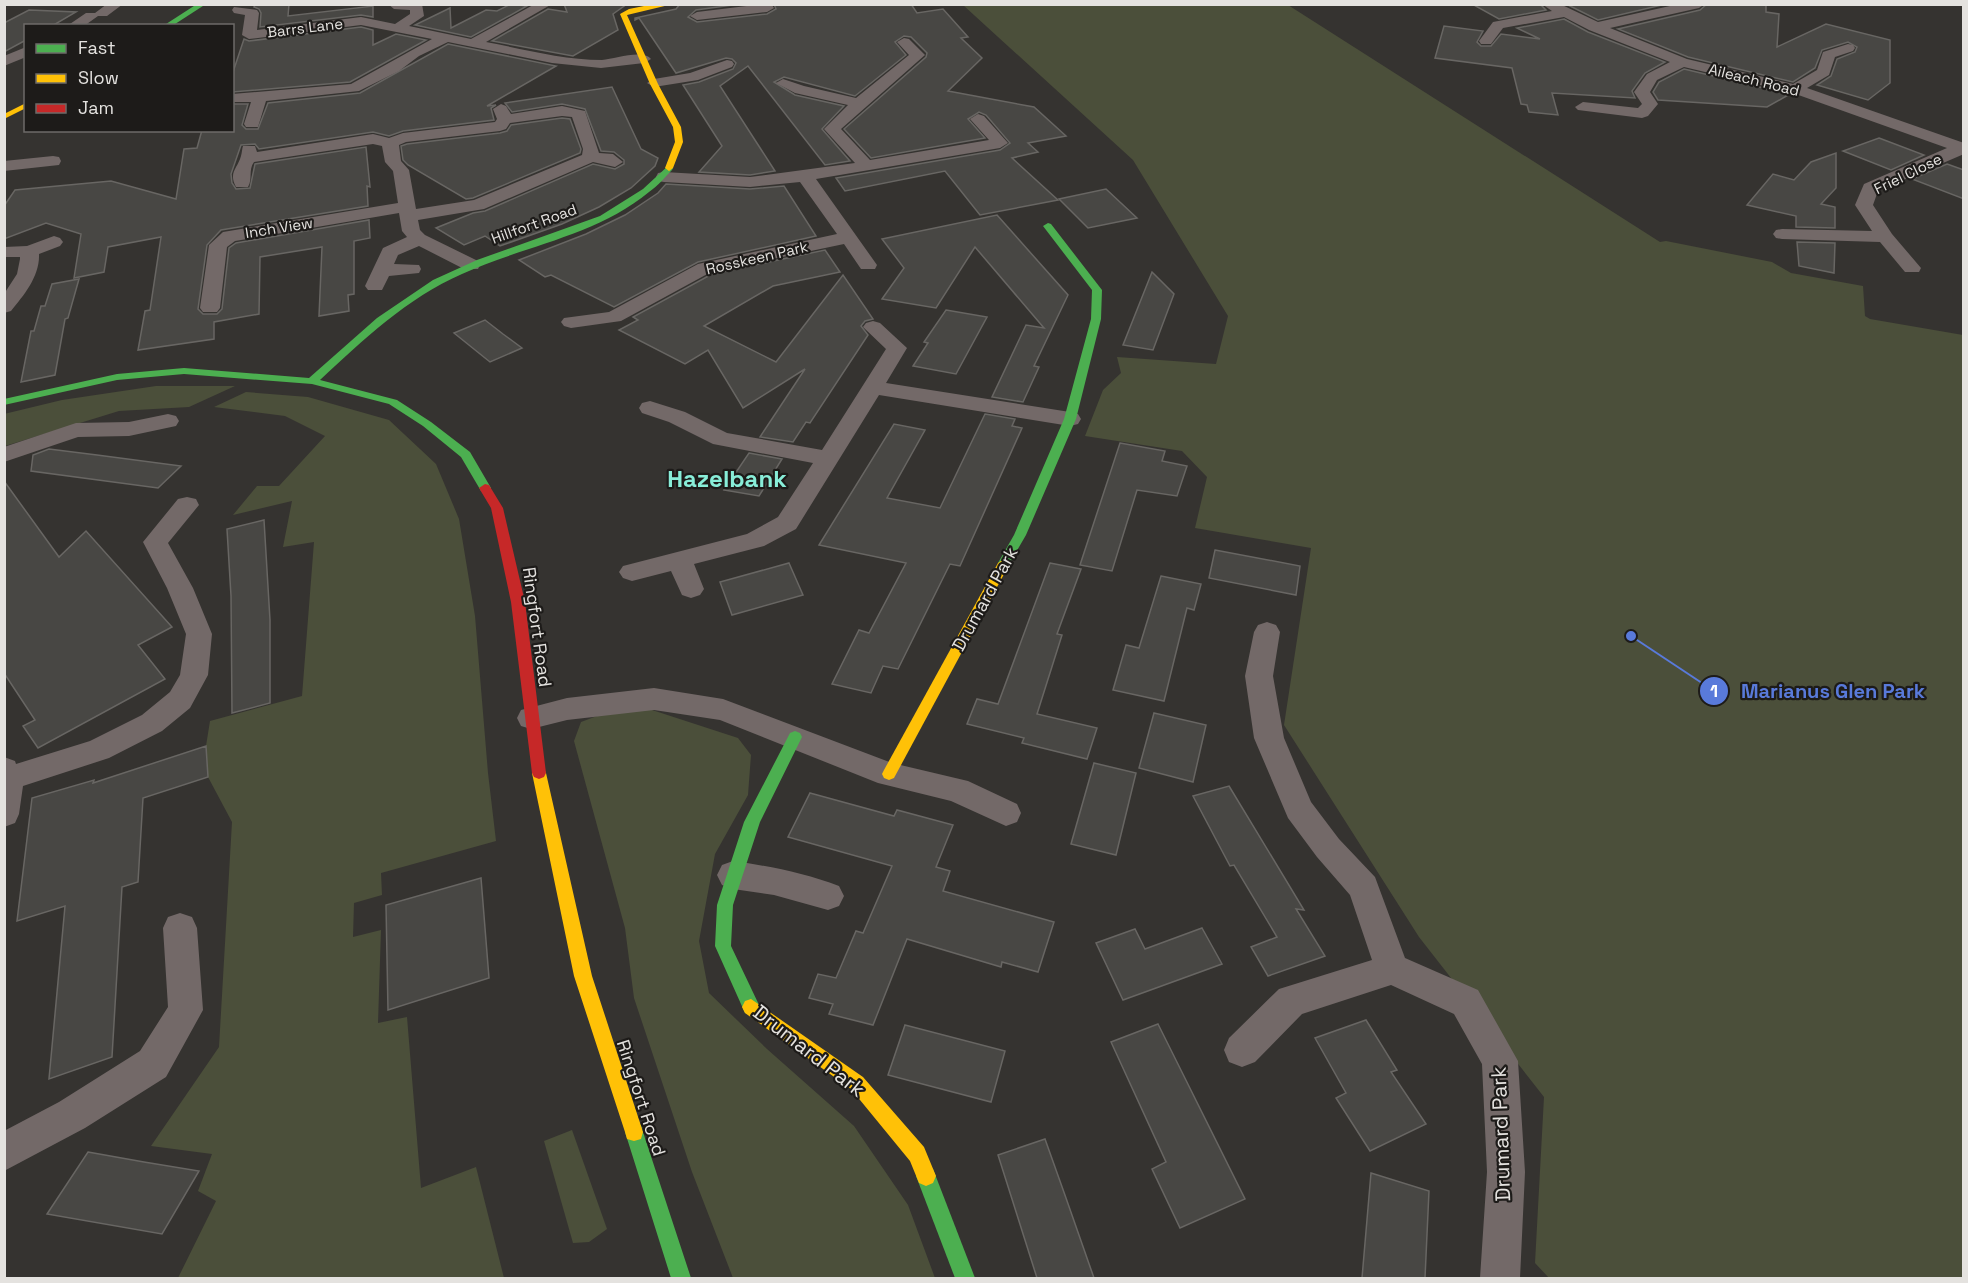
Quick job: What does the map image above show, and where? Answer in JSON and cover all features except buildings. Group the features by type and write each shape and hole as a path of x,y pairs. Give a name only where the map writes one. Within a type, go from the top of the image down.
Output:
{"street":[{"path":"77,24 117,4"},
{"path":"169,24 203,4"},
{"path":"471,44 546,4"},
{"name":"Hillfort Road","path":"312,381 402,305 432,284 471,265 613,213 648,192 664,177 676,158 679,140 675,123 623,14 631,10 670,4"},
{"name":"Aileach Road","path":"1548,4 1594,27 1682,62 1795,89 1962,149"},
{"path":"1594,27 1698,4"},
{"path":"394,5 416,6 417,16 397,28"},
{"path":"697,16 735,8 767,8"},
{"name":"Barrs Lane","path":"239,10 252,13 249,35 361,21 552,59 601,64 644,59"},
{"path":"1486,41 1498,25 1562,13"},
{"path":"235,98 354,88 394,68 414,52 444,39"},
{"path":"866,165 832,129 859,103 918,55 904,42"},
{"path":"1795,89 1824,72 1828,55 1848,48"},
{"path":"4,62 24,52"},
{"path":"1583,107 1642,113 1650,104 1642,92 1652,77 1682,62"},
{"path":"654,83 693,77 727,64"},
{"path":"783,83 800,90 859,103"},
{"path":"252,124 260,96"},
{"path":"4,117 24,106"},
{"path":"242,183 242,167 249,153 373,139 390,143 404,138 502,118 562,111 579,114 589,141 590,157 607,158 615,162"},
{"path":"664,177 750,182 805,176 1000,143 978,119"},
{"path":"390,143 393,162 401,170 406,212 411,231 419,239 471,265"},
{"name":"Friel Close","path":"1912,267 1885,237 1864,205 1870,188 1962,149"},
{"name":"Inch View","path":"210,308 218,245 229,236 406,212 478,206 590,157"},
{"path":"4,166 60,161"},
{"path":"805,176 846,238 868,265"},
{"name":"Drumard Park","path":"890,774 1020,535 1070,419 1096,319 1097,290 1048,226"},
{"path":"1782,234 1885,237"},
{"name":"Rosskeen Park","path":"571,322 614,317 705,268 846,238"},
{"path":"412,269 378,278 390,252 419,239"},
{"path":"6,252 29,251 54,242"},
{"path":"4,307 23,283 31,260 29,251"},
{"path":"632,572 755,540 787,523 897,348 873,327"},
{"name":"Ringfort Road","path":"4,402 117,377 184,371 312,381 393,402 427,424 466,454 497,508 518,602 537,763 583,976 681,1278"},
{"path":"872,387 1070,419"},
{"path":"650,408 677,417 721,439 828,458"},
{"path":"4,455 76,430 129,429 168,421"},
{"path":"4,814 7,773 99,750 152,723 180,700 194,675 199,634 180,588 155,542 187,505"},
{"path":"680,561 691,589"},
{"path":"1242,1050 1291,1001 1392,969 1364,887 1328,848 1299,809 1269,738 1259,676 1267,632"},
{"path":"531,718 567,709 654,699 723,710 890,774 957,790 1006,813"},
{"name":"Drumard Park","path":"795,737 752,822 733,875 725,904 723,946 748,1005 857,1083 916,1154 965,1278"},
{"path":"733,875 774,881 828,896"},
{"path":"4,1152 72,1115 153,1064 186,1010 180,928"},
{"name":"Drumard Park","path":"1392,969 1466,1002 1500,1061 1506,1173 1500,1278"}],"green space":[{"path":"963,5 1288,5 1660,242 1666,241 1772,262 1791,273 1863,286 1865,316 1870,319 1963,335 1963,1278 1549,1278 1535,1263 1544,1097 1419,937 1284,725 1311,548 1195,528 1207,477 1182,451 1085,436 1103,390 1121,373 1117,357 1216,364 1228,316 1133,160"},
{"path":"156,386 235,386 189,407 119,411 5,446 4,414 62,400"},
{"path":"246,392 308,397 389,420 436,464 459,519 475,616 496,841 381,873 382,895 354,903 353,937 381,930 378,1023 407,1017 421,1188 476,1167 504,1278 178,1278 216,1201 198,1191 212,1154 151,1146 219,1047 232,822 208,777 206,746 210,721 302,696 314,542 283,547 292,501 233,515 257,486 279,486 325,436 285,416 214,407"},
{"path":"649,709 738,738 751,755 748,795 715,854 699,941 709,993 767,1049 854,1126 908,1205 935,1278 733,1278 692,1172 634,998 625,928 574,741 581,722 605,713"},
{"path":"572,1130 607,1229 589,1242 573,1243 544,1141"}],"traffic: fast":[{"path":"169,24 203,4"},
{"path":"312,381 380,320 437,282 480,262 579,228 603,217 646,191 669,168"},
{"path":"1004,563 1020,535 1070,419 1096,319 1097,290 1048,226"},
{"path":"4,402 117,377 184,371 312,381 393,402 427,424 466,455 485,488"},
{"path":"751,1007 723,946 725,905 752,822 795,737"},
{"path":"634,1132 681,1278"},
{"path":"926,1176 965,1278"}],"traffic: slow":[{"path":"669,168 679,142 677,127 654,84 623,14 631,10 670,4"},
{"path":"4,117 24,106"},
{"path":"889,774 1004,563"},
{"path":"539,773 583,976 634,1132"},
{"path":"751,1007 857,1083 917,1154 926,1176"}],"traffic: jam":[{"path":"485,488 497,508 518,602 539,773"}],"place":[{"name":"Marianus Glen Park","path":"1631,636"}],"district":[{"name":"Hazelbank","path":"727,479"}]}
